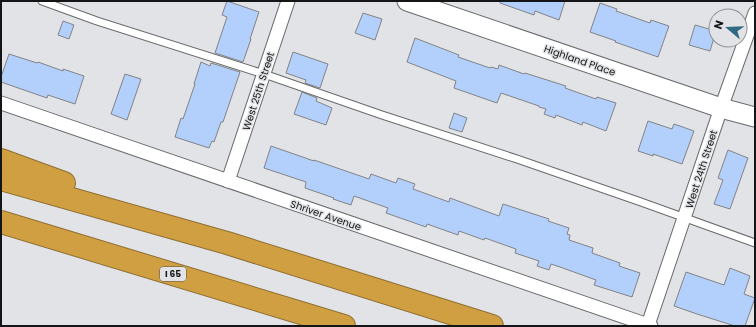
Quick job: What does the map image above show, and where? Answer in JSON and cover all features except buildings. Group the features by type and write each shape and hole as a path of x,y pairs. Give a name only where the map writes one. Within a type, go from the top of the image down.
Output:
{"highway":[{"path":"1,160 227,243"},
{"path":"1,179 227,243 492,326"},
{"name":"I 65","path":"1,222 344,326"}],"street":[{"name":"West 25th Street","path":"228,181 288,1"},
{"name":"Highland Place","path":"407,1 720,108 755,117"},
{"name":"West 24th Street","path":"650,326 720,108 755,13"},
{"name":"Shriver Avenue","path":"1,104 650,326"}],"lane":[{"path":"42,1 97,21 264,74 382,115 517,159 755,243"}]}
